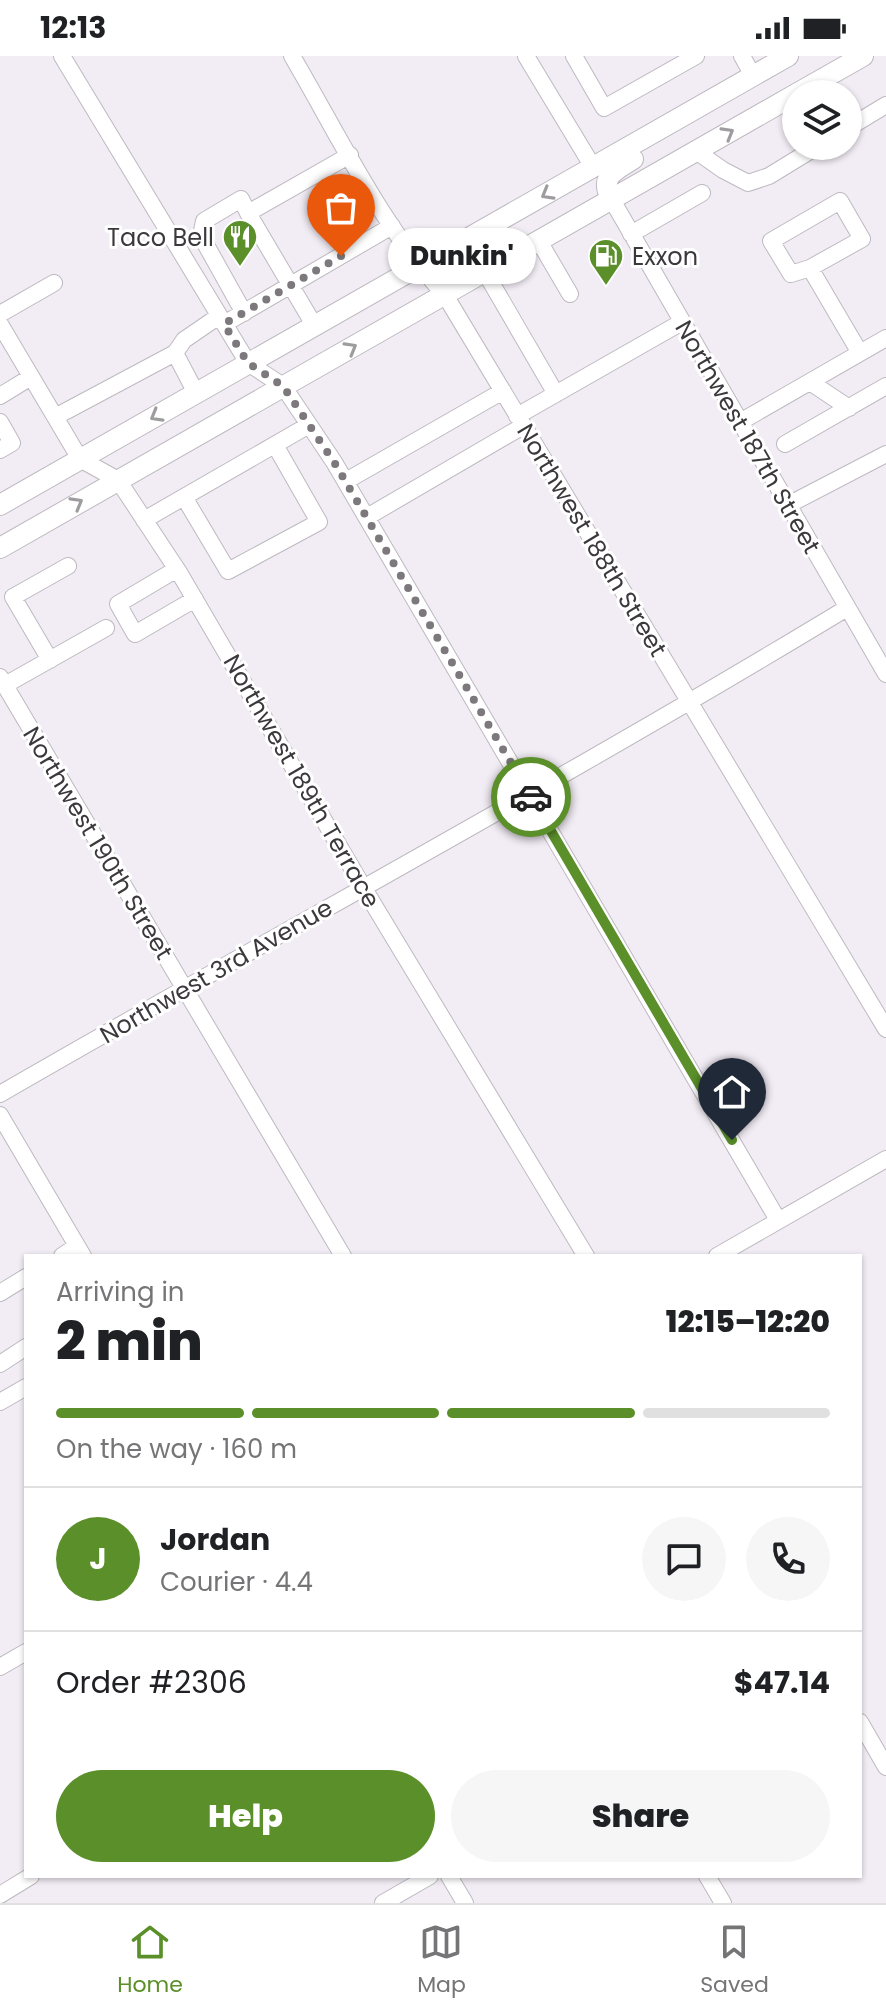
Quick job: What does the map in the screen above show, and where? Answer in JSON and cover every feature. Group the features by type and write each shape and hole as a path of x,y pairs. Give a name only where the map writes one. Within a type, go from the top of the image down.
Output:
{"main road":[{"path":"0,505 788,56"},
{"path":"821,80 863,56"},
{"path":"0,548 782,102"},
{"path":"612,200 605,189 612,172 654,147 660,138 659,129"}],"street":[{"path":"62,56 248,363 283,386 346,481 778,1220"},
{"name":"Northwest 188th Street","path":"292,56 392,226 419,266 445,295 886,1029"},
{"path":"526,56 593,167"},
{"path":"574,56 604,108 696,56"},
{"path":"742,56 753,76"},
{"path":"862,120 886,105"},
{"path":"696,151 748,183 769,176 795,160"},
{"path":"248,213 350,155"},
{"path":"631,234 702,193"},
{"path":"244,313 201,236 204,221 241,199 314,325"},
{"name":"Northwest 187th Street","path":"612,200 886,674"},
{"path":"840,201 862,239 810,268 791,274 771,241 840,201"},
{"path":"55,417 175,353 184,340 222,320 244,313 392,226"},
{"path":"539,241 570,294"},
{"path":"810,268 860,353"},
{"path":"485,272 556,394"},
{"path":"0,314 54,283"},
{"path":"367,517 520,421 556,394 682,322"},
{"path":"0,324 80,459"},
{"path":"740,422 886,338"},
{"path":"175,353 196,393"},
{"path":"0,396 31,377"},
{"path":"810,382 849,408"},
{"path":"785,444 886,386"},
{"path":"346,481 503,391"},
{"path":"0,422 12,443 0,450"},
{"path":"144,520 309,425"},
{"path":"184,497 228,571 319,522 275,445"},
{"path":"788,505 886,454"},
{"name":"Northwest 189th Terrace","path":"80,459 118,480 177,569 363,887 585,1254"},
{"path":"50,660 13,597 68,566"},
{"path":"177,569 118,604 135,634 195,599"},
{"name":"Northwest 3rd Avenue","path":"0,1094 531,795 847,608"},
{"path":"2,681 50,660 106,628"},
{"name":"Northwest 190th Street","path":"2,681 7,704 184,989 342,1254"},
{"path":"0,1115 80,1251"},
{"path":"720,1254 886,1159"},
{"path":"0,1293 24,1278"},
{"path":"0,1364 24,1348"},
{"path":"0,1402 24,1388"},
{"path":"0,1667 24,1653"},
{"path":"862,1725 886,1767"},
{"path":"0,1895 28,1878"},
{"path":"383,1903 427,1878"},
{"path":"450,1878 465,1903"},
{"path":"708,1878 723,1903"}],"way so far":[{"path":"341,256 224,324 248,363 283,386 334,462 531,797"}],"place":[{"name":"Dunkin'","path":"341,256"},
{"name":"Taco Bell","path":"240,268"},
{"name":"Exxon","path":"606,287"}],"route":[{"path":"531,797 732,1140"}]}
